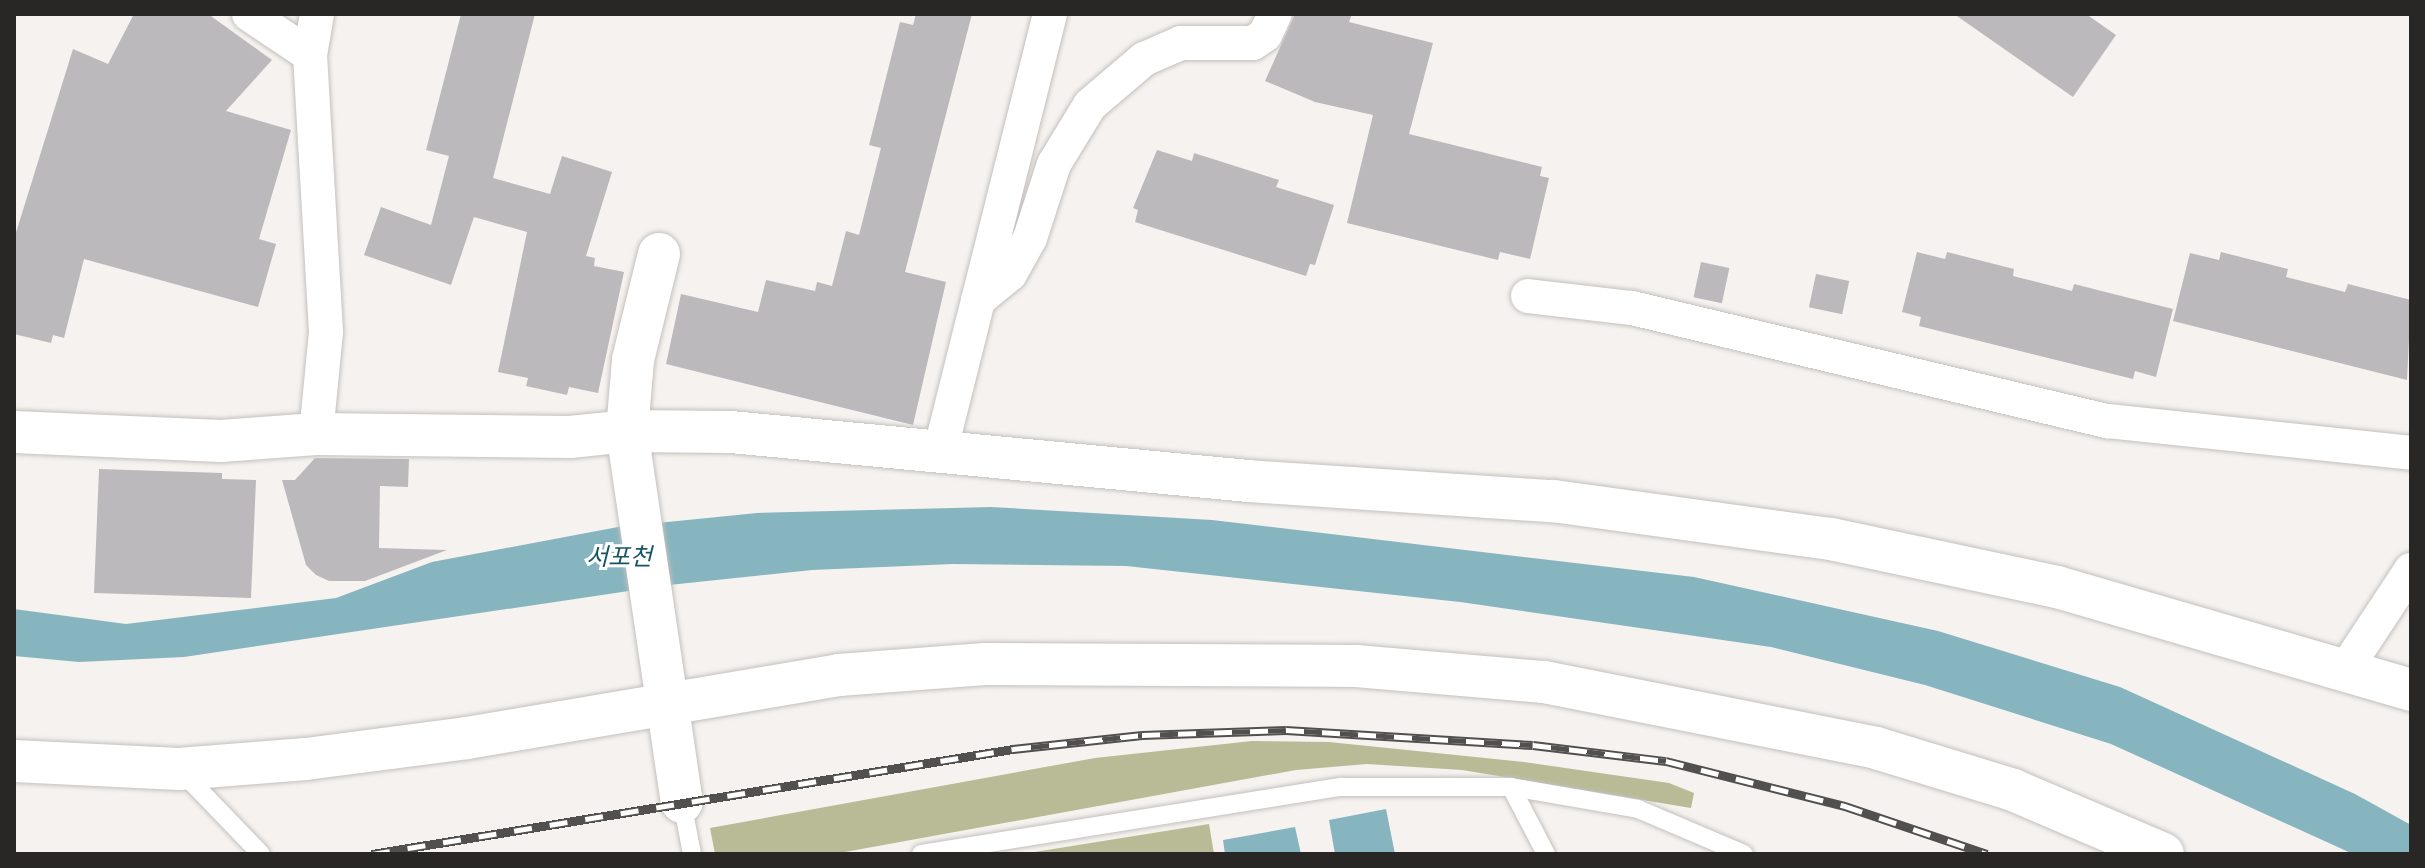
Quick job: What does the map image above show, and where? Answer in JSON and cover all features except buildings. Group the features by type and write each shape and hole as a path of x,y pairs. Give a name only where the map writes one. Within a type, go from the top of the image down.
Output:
{"street":[{"path":"249,14 310,55"},
{"path":"316,434 326,332 310,55 317,14"},
{"path":"941,448 1050,14"},
{"path":"978,300 1010,274 1030,238 1054,164 1090,105 1144,59 1181,43 1253,43 1265,35 1275,14"},
{"path":"659,254 633,360 627,431 633,493 682,802"},
{"path":"1528,296 1632,308 2108,421 2411,453"},
{"path":"14,432 221,441 316,434 570,437 627,431 731,432 941,448 1248,481 1553,501 1831,539 2057,587 2411,690"},
{"path":"2345,670 2411,570"},
{"path":"14,761 179,769 452,740 839,675 985,664 1356,666 1544,682 1876,748 2013,790 2163,854"}],"lane":[{"path":"179,769 261,854"},
{"path":"921,854 1341,787 1511,787 1638,809 1744,854"},
{"path":"1511,787 1546,854"},
{"path":"682,802 692,854"}],"green space":[{"path":"1252,741 1329,742 1524,762 1669,783 1694,793 1691,808 1462,770 1367,764 1296,770 834,854 715,854 710,828 1095,758"},
{"path":"1209,824 1214,854 1022,854"}],"water":[{"name":"서포천","path":"991,507 1212,520 1694,577 1938,631 2120,687 2355,794 2411,825 2411,854 2353,854 2111,744 1925,685 1771,647 1460,602 1126,566 953,564 812,570 669,585 184,657 79,662 14,656 14,609 126,624 336,598 432,562 618,527 757,513"},
{"path":"1386,809 1395,854 1335,854 1329,820"},
{"path":"1295,827 1301,854 1225,854 1223,840"}],"railway":[{"path":"372,854 1013,749 1142,735 1286,730 1533,745 1666,761 1845,806 1987,854"}]}
